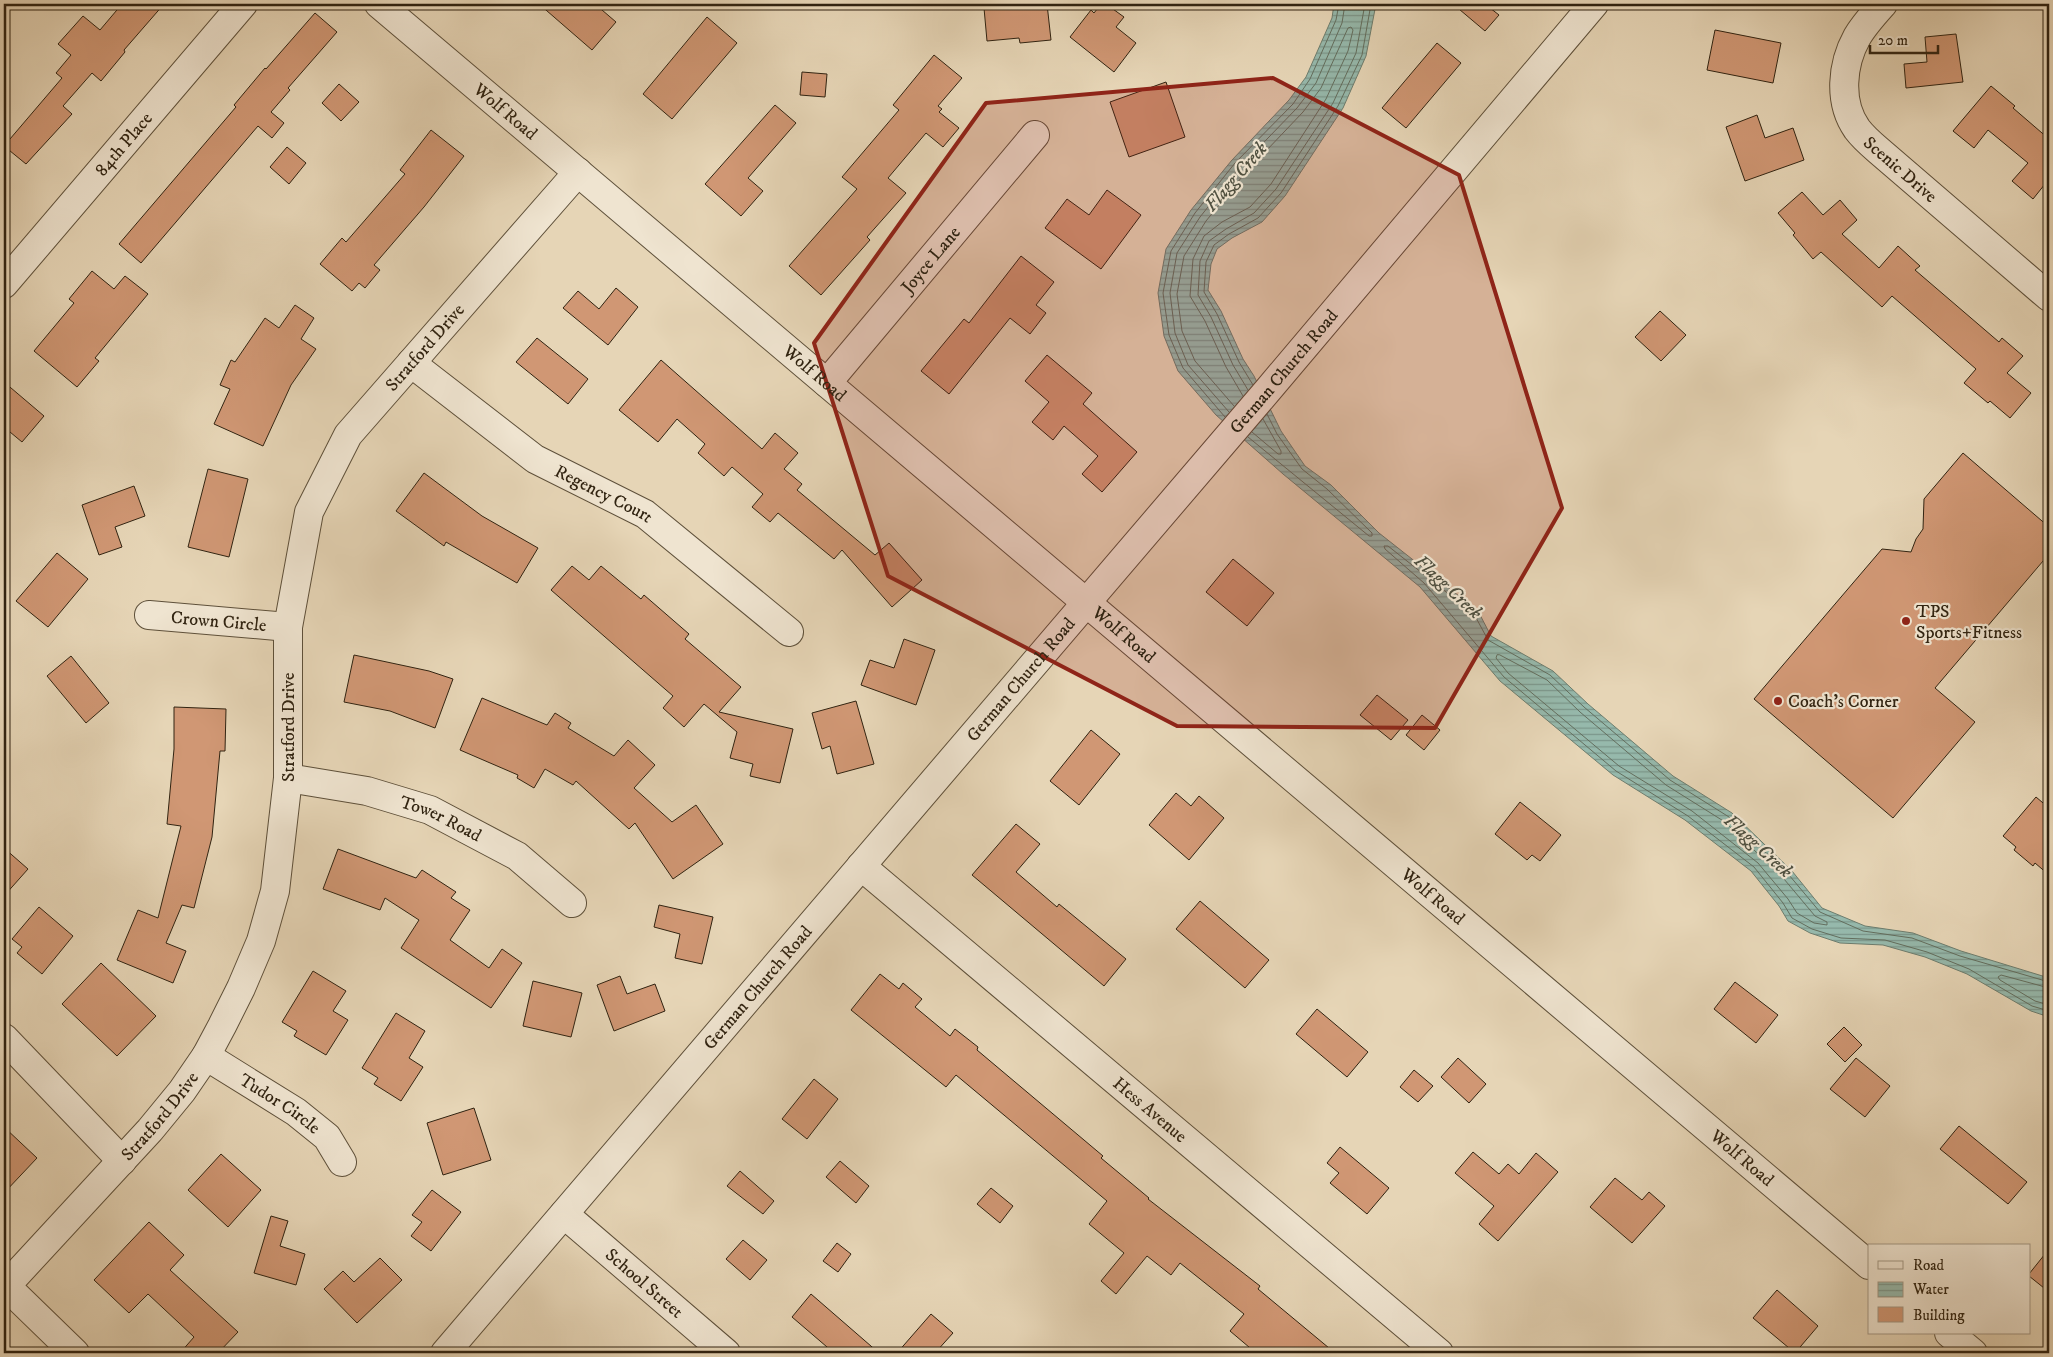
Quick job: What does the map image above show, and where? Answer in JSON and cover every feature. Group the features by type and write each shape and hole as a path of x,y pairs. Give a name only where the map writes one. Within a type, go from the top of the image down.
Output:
{"street":[{"name":"84th Place","path":"4,284 243,4"},
{"name":"Wolf Road","path":"380,4 1868,1264"},
{"name":"German Church Road","path":"445,1353 1231,434 1594,4"},
{"name":"Scenic Drive","path":"1883,4 1858,35 1846,65 1844,82 1846,99 1856,128 1871,144 2049,297"},
{"name":"Joyce Lane","path":"827,383 1035,135"},
{"name":"Stratford Drive","path":"5,1287 122,1161 182,1091 206,1056 241,988 260,942 275,891 288,778 288,627 309,512 348,436 578,172"},
{"name":"Regency Court","path":"411,364 534,459 645,514 789,632"},
{"name":"Crown Circle","path":"149,615 288,627"},
{"name":"Tower Road","path":"288,778 367,791 430,810 518,856 572,903"},
{"name":"Hess Avenue","path":"861,866 1439,1353"},
{"path":"4,1038 122,1161"},
{"name":"Tudor Circle","path":"206,1056 296,1112 327,1137 342,1162"},
{"name":"School Street","path":"564,1214 726,1353"},
{"path":"5,1287 75,1353"},
{"path":"1950,1334 1973,1353"}],"highlighted area":[{"path":"1273,78 1459,175 1562,508 1435,728 1177,726 888,576 814,343 986,103"}],"water":[{"name":"Flagg Creek","path":"1334,4 1376,4 1366,56 1343,108 1285,196 1262,222 1232,238 1217,249 1211,264 1208,290 1221,311 1243,359 1254,376 1281,431 1305,466 1331,485 1379,533 1478,611 1491,636 1553,671 1588,704 1673,776 1732,813 1792,871 1822,908 1865,926 1913,933 1961,951 2049,978 2049,1017 2031,1011 1967,974 1925,957 1883,945 1840,943 1810,933 1788,921 1779,906 1751,871 1685,820 1613,775 1500,681 1420,587 1283,474 1216,415 1178,371 1164,336 1158,293 1166,249 1191,210 1232,160 1289,100 1306,77 1332,18"}],"building":[{"path":"122,4 164,4 124,50 125,52 101,81 92,73 63,106 72,114 26,164 4,146 62,78 56,73 71,55 58,44 83,16 100,30"},
{"path":"539,4 595,4 616,22 592,50"},
{"path":"1003,4 1047,4 1051,40 1020,43 1019,38 987,41 984,8 1003,6"},
{"path":"1101,4 1106,4 1124,17 1116,27 1136,43 1114,72 1070,37 1091,10 1094,13"},
{"path":"1453,4 1485,4 1499,15 1485,31"},
{"path":"315,13 337,32 288,88 290,90 271,112 284,123 272,138 258,126 141,263 119,244 236,107 234,105 265,68"},
{"path":"707,17 737,43 672,119 643,94"},
{"path":"1715,30 1781,43 1773,83 1707,70"},
{"path":"1956,34 1963,82 1906,88 1904,64 1927,62 1925,37"},
{"path":"1437,43 1461,63 1406,128 1382,108"},
{"path":"934,55 962,78 938,106 942,109 939,112 959,128 943,147 926,133 888,178 906,193 867,237 870,240 821,295 789,266 857,189 842,177 899,110 893,105"},
{"path":"802,72 827,74 825,97 800,95"},
{"path":"1166,82 1185,137 1129,157 1110,102"},
{"path":"339,84 359,102 341,121 322,103"},
{"path":"1991,86 2049,139 2049,179 2033,199 2012,181 2028,163 1988,130 1974,148 1953,131"},
{"path":"775,105 796,123 748,178 763,191 741,216 705,184"},
{"path":"1757,115 1765,138 1793,128 1804,160 1745,181 1726,127"},
{"path":"431,130 464,156 424,207 374,265 380,270 365,288 359,283 352,291 320,264 342,238 346,242 405,174 400,170"},
{"path":"287,147 306,163 289,184 270,167"},
{"path":"1107,190 1141,215 1101,269 1045,228 1067,199 1089,215"},
{"path":"1802,192 1823,215 1840,200 1857,220 1842,234 1879,268 1898,246 1920,266 1915,270 1999,342 2002,338 2023,356 2007,373 2031,393 2010,418 1964,383 1976,369 1892,296 1882,307 1821,252 1813,259 1778,213"},
{"path":"1021,256 1054,282 1036,305 1046,313 1030,334 1010,318 949,394 921,371 964,319 969,323"},
{"path":"92,271 114,289 125,276 148,294 95,358 99,361 77,387 34,351 74,303 69,299"},
{"path":"616,288 638,307 608,345 563,308 578,291 599,309"},
{"path":"295,305 314,318 301,339 316,349 291,385 263,446 214,424 230,389 220,385 231,360 235,362 265,318 279,328"},
{"path":"1660,311 1686,335 1661,361 1635,337"},
{"path":"537,338 588,379 568,404 516,362"},
{"path":"1047,355 1092,393 1083,404 1137,452 1102,492 1082,474 1098,456 1064,426 1053,440 1032,422 1049,402 1025,381"},
{"path":"661,360 762,449 775,433 798,453 784,469 802,484 797,490 875,555 889,543 922,580 892,607 842,550 834,559 778,513 770,522 752,507 763,494 732,467 724,476 698,453 705,444 677,419 658,442 619,410"},
{"path":"4,382 44,416 22,442 4,427"},
{"name":"TPS Sports+Fitness","path":"1963,453 2049,527 2049,554 1935,688 1975,722 1893,818 1754,699 1882,549 1911,552 1916,539 1923,529 1924,499"},
{"path":"208,469 248,479 229,557 188,547"},
{"path":"424,473 482,516 538,548 517,583 446,542 444,546 396,511"},
{"path":"134,486 145,516 115,527 122,547 99,555 82,505"},
{"path":"57,553 88,579 48,627 16,601"},
{"path":"1233,559 1274,593 1247,626 1206,592"},
{"path":"572,566 589,580 601,566 641,599 644,595 689,634 685,639 741,687 719,712 793,729 780,783 750,776 753,764 730,758 737,732 704,704 684,727 663,708 673,696 551,590"},
{"path":"904,639 935,650 916,705 861,685 870,660 894,668"},
{"path":"354,655 429,671 453,679 435,728 390,711 344,702"},
{"path":"71,656 109,703 86,723 47,676"},
{"path":"1377,695 1408,720 1391,740 1360,715"},
{"path":"482,698 547,725 555,713 571,723 568,728 614,756 628,740 655,765 634,788 672,822 696,805 723,844 673,879 635,823 629,829 576,781 573,785 545,769 534,788 517,778 518,775 460,750"},
{"path":"856,701 874,764 837,774 830,746 822,749 812,713"},
{"path":"174,707 226,709 225,751 220,751 212,837 194,908 182,905 166,943 186,951 173,983 117,960 138,910 158,918 181,826 167,824 174,749"},
{"path":"1422,715 1440,730 1424,750 1406,735"},
{"path":"1091,730 1120,754 1079,805 1050,781"},
{"path":"1176,793 1191,806 1199,796 1224,818 1189,860 1149,825"},
{"path":"2036,797 2049,808 2049,875 2035,863 2033,866 2014,850 2016,847 2003,836"},
{"path":"1520,802 1561,835 1540,861 1532,855 1527,860 1495,834"},
{"path":"1016,824 1040,844 1016,872 1057,907 1059,904 1126,959 1104,986 972,875"},
{"path":"4,848 28,869 4,896"},
{"path":"338,849 416,878 422,870 456,892 451,898 470,910 450,940 489,968 502,949 522,963 491,1008 401,948 419,920 385,898 380,910 323,889"},
{"path":"1200,901 1269,960 1245,988 1176,929"},
{"path":"659,905 713,917 702,964 675,958 680,934 654,927"},
{"path":"39,907 73,936 42,974 17,953 22,947 12,939"},
{"path":"101,963 156,1016 117,1056 62,1004"},
{"path":"313,971 346,991 333,1011 348,1020 326,1055 294,1036 297,1031 282,1022"},
{"path":"880,974 899,989 903,983 922,999 915,1007 950,1036 955,1029 978,1047 977,1050 1103,1156 1101,1158 1148,1199 1260,1286 1258,1289 1335,1353 1256,1353 1230,1331 1244,1314 1180,1263 1171,1275 1147,1256 1116,1294 1101,1281 1124,1253 1089,1224 1107,1201 956,1075 946,1087 851,1010"},
{"path":"620,976 627,994 655,984 665,1011 614,1031 597,985"},
{"path":"533,981 582,993 571,1037 523,1026"},
{"path":"1735,982 1778,1015 1756,1043 1714,1009"},
{"path":"1317,1009 1368,1052 1347,1077 1296,1034"},
{"path":"396,1013 425,1031 409,1058 423,1067 401,1101 374,1084 378,1078 362,1068"},
{"path":"1844,1027 1862,1045 1845,1062 1827,1044"},
{"path":"1458,1058 1486,1084 1469,1103 1441,1077"},
{"path":"1856,1058 1890,1086 1865,1117 1830,1089"},
{"path":"1414,1070 1433,1086 1418,1102 1400,1087"},
{"path":"814,1079 838,1099 807,1139 782,1119"},
{"path":"474,1108 491,1160 443,1175 427,1123"},
{"path":"1959,1126 2027,1182 2008,1204 1940,1149"},
{"path":"4,1127 37,1158 4,1193"},
{"path":"1340,1147 1389,1188 1367,1214 1330,1183 1339,1173 1327,1163"},
{"path":"1473,1152 1499,1174 1508,1164 1519,1174 1536,1153 1558,1172 1498,1241 1479,1224 1494,1206 1455,1173"},
{"path":"221,1154 261,1190 228,1227 188,1190"},
{"path":"840,1161 869,1186 856,1203 826,1177"},
{"path":"740,1171 774,1201 763,1214 727,1186"},
{"path":"1615,1178 1642,1200 1649,1192 1665,1206 1632,1243 1590,1207"},
{"path":"991,1188 1013,1206 1000,1223 977,1204"},
{"path":"432,1190 461,1212 431,1251 411,1236 422,1222 412,1215"},
{"path":"271,1216 288,1221 280,1246 305,1254 296,1285 254,1273"},
{"path":"149,1222 184,1255 170,1270 238,1332 218,1353 180,1353 194,1337 148,1294 129,1313 94,1280"},
{"path":"743,1240 767,1260 750,1280 726,1259"},
{"path":"837,1243 851,1254 838,1272 823,1261"},
{"path":"2049,1249 2049,1292 2030,1277 2030,1273"},
{"path":"380,1258 402,1280 357,1323 324,1289 343,1271 354,1282"},
{"path":"1777,1290 1818,1326 1795,1353 1753,1318"},
{"path":"811,1294 879,1353 834,1353 792,1317"},
{"path":"931,1314 953,1333 935,1353 897,1353"}],"place":[{"name":"TPS Sports+Fitness","path":"1906,621"},
{"name":"Coach's Corner","path":"1778,701"}]}
